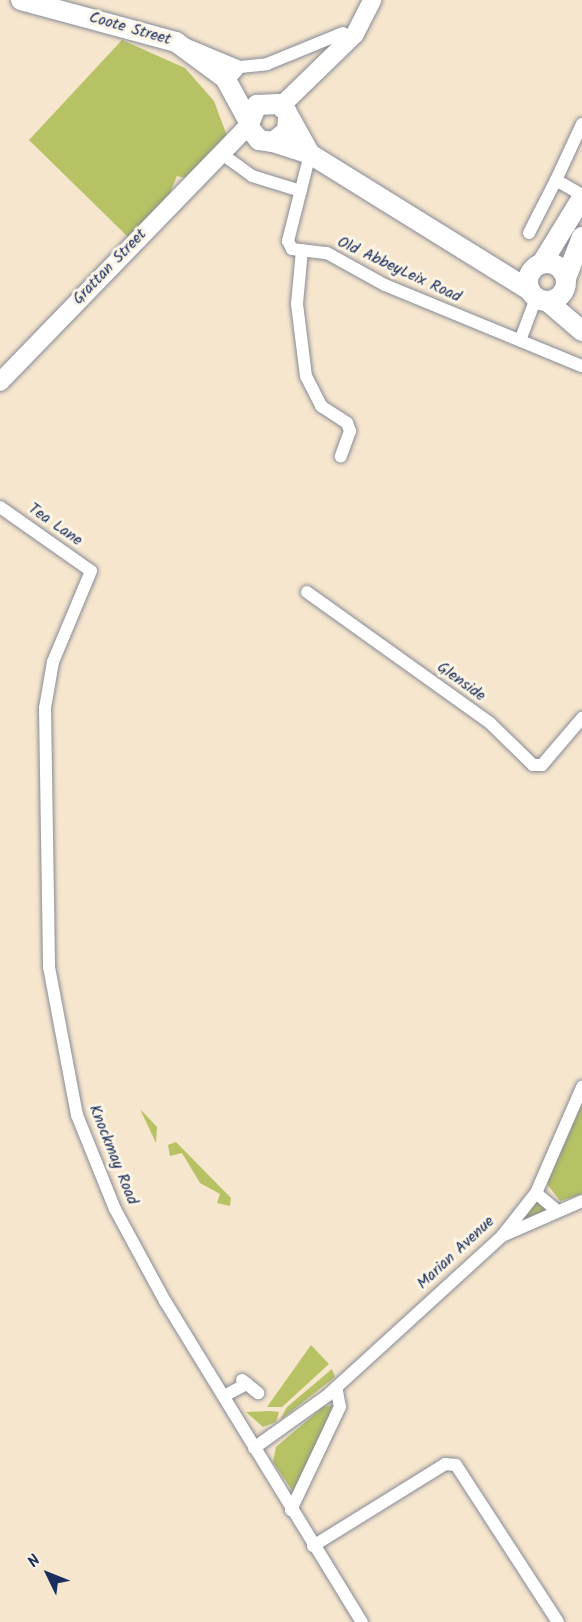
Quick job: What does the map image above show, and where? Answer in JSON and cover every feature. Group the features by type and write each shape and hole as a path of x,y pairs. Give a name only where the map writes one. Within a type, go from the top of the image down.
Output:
{"main road":[{"name":"Coote Street","path":"21,0 72,6 176,42 234,74 278,109"},
{"path":"248,123 253,109 278,109 349,33 372,0"},
{"name":"Coote Street","path":"234,74 248,123 268,142"},
{"path":"268,142 286,131 278,109"},
{"path":"278,109 310,154"},
{"name":"Grattan Street","path":"0,381 222,154 248,123"},
{"path":"268,142 310,154 489,267 537,284 566,283"},
{"name":"Grattan Street","path":"222,154 268,142"},
{"path":"537,284 582,197"},
{"path":"566,283 582,237"},
{"path":"537,284 554,264 566,283 579,327"},
{"path":"537,284 579,327"}],"street":[{"path":"234,74 349,33"},
{"path":"529,234 582,124"},
{"path":"222,154 252,176 301,191"},
{"path":"310,154 288,241 292,249 302,250 297,293 306,376 321,406 347,423 350,431 341,456"},
{"path":"556,180 582,197"},
{"name":"Old AbbeyLeix Road","path":"302,250 327,254 416,298 520,338 582,366"},
{"path":"520,338 537,284"},
{"name":"Tea Lane","path":"0,507 91,572"},
{"name":"Knockmay Road","path":"91,572 53,662 45,708 45,901 53,1004 77,1115 103,1182 254,1448 362,1622"},
{"name":"Glenside","path":"307,592 490,723 533,765 542,765 582,718"},
{"name":"Marian Avenue","path":"254,1448 336,1387 502,1236 536,1193 582,1087"},
{"path":"536,1193 555,1209"},
{"path":"502,1236 555,1209 582,1201"},
{"path":"224,1396 244,1381 258,1393"},
{"path":"291,1510 340,1407 336,1387"},
{"path":"313,1546 445,1464 456,1465 465,1471 558,1622"}],"green space":[{"path":"122,40 185,68 214,101 227,136 186,178 177,176 169,195 128,237 29,140"},
{"path":"582,1104 582,1194 560,1201 547,1184"},
{"path":"140,1109 157,1127 156,1143"},
{"path":"176,1142 231,1198 230,1206 217,1203 220,1194 200,1183 182,1153 170,1156 168,1145"},
{"path":"537,1202 546,1210 521,1222"},
{"path":"311,1345 329,1364 282,1407 267,1407"},
{"path":"332,1369 335,1377 280,1420 287,1407"},
{"path":"333,1405 294,1493 273,1462 276,1447 323,1407"},
{"path":"246,1412 279,1412 276,1422 263,1427"}]}
